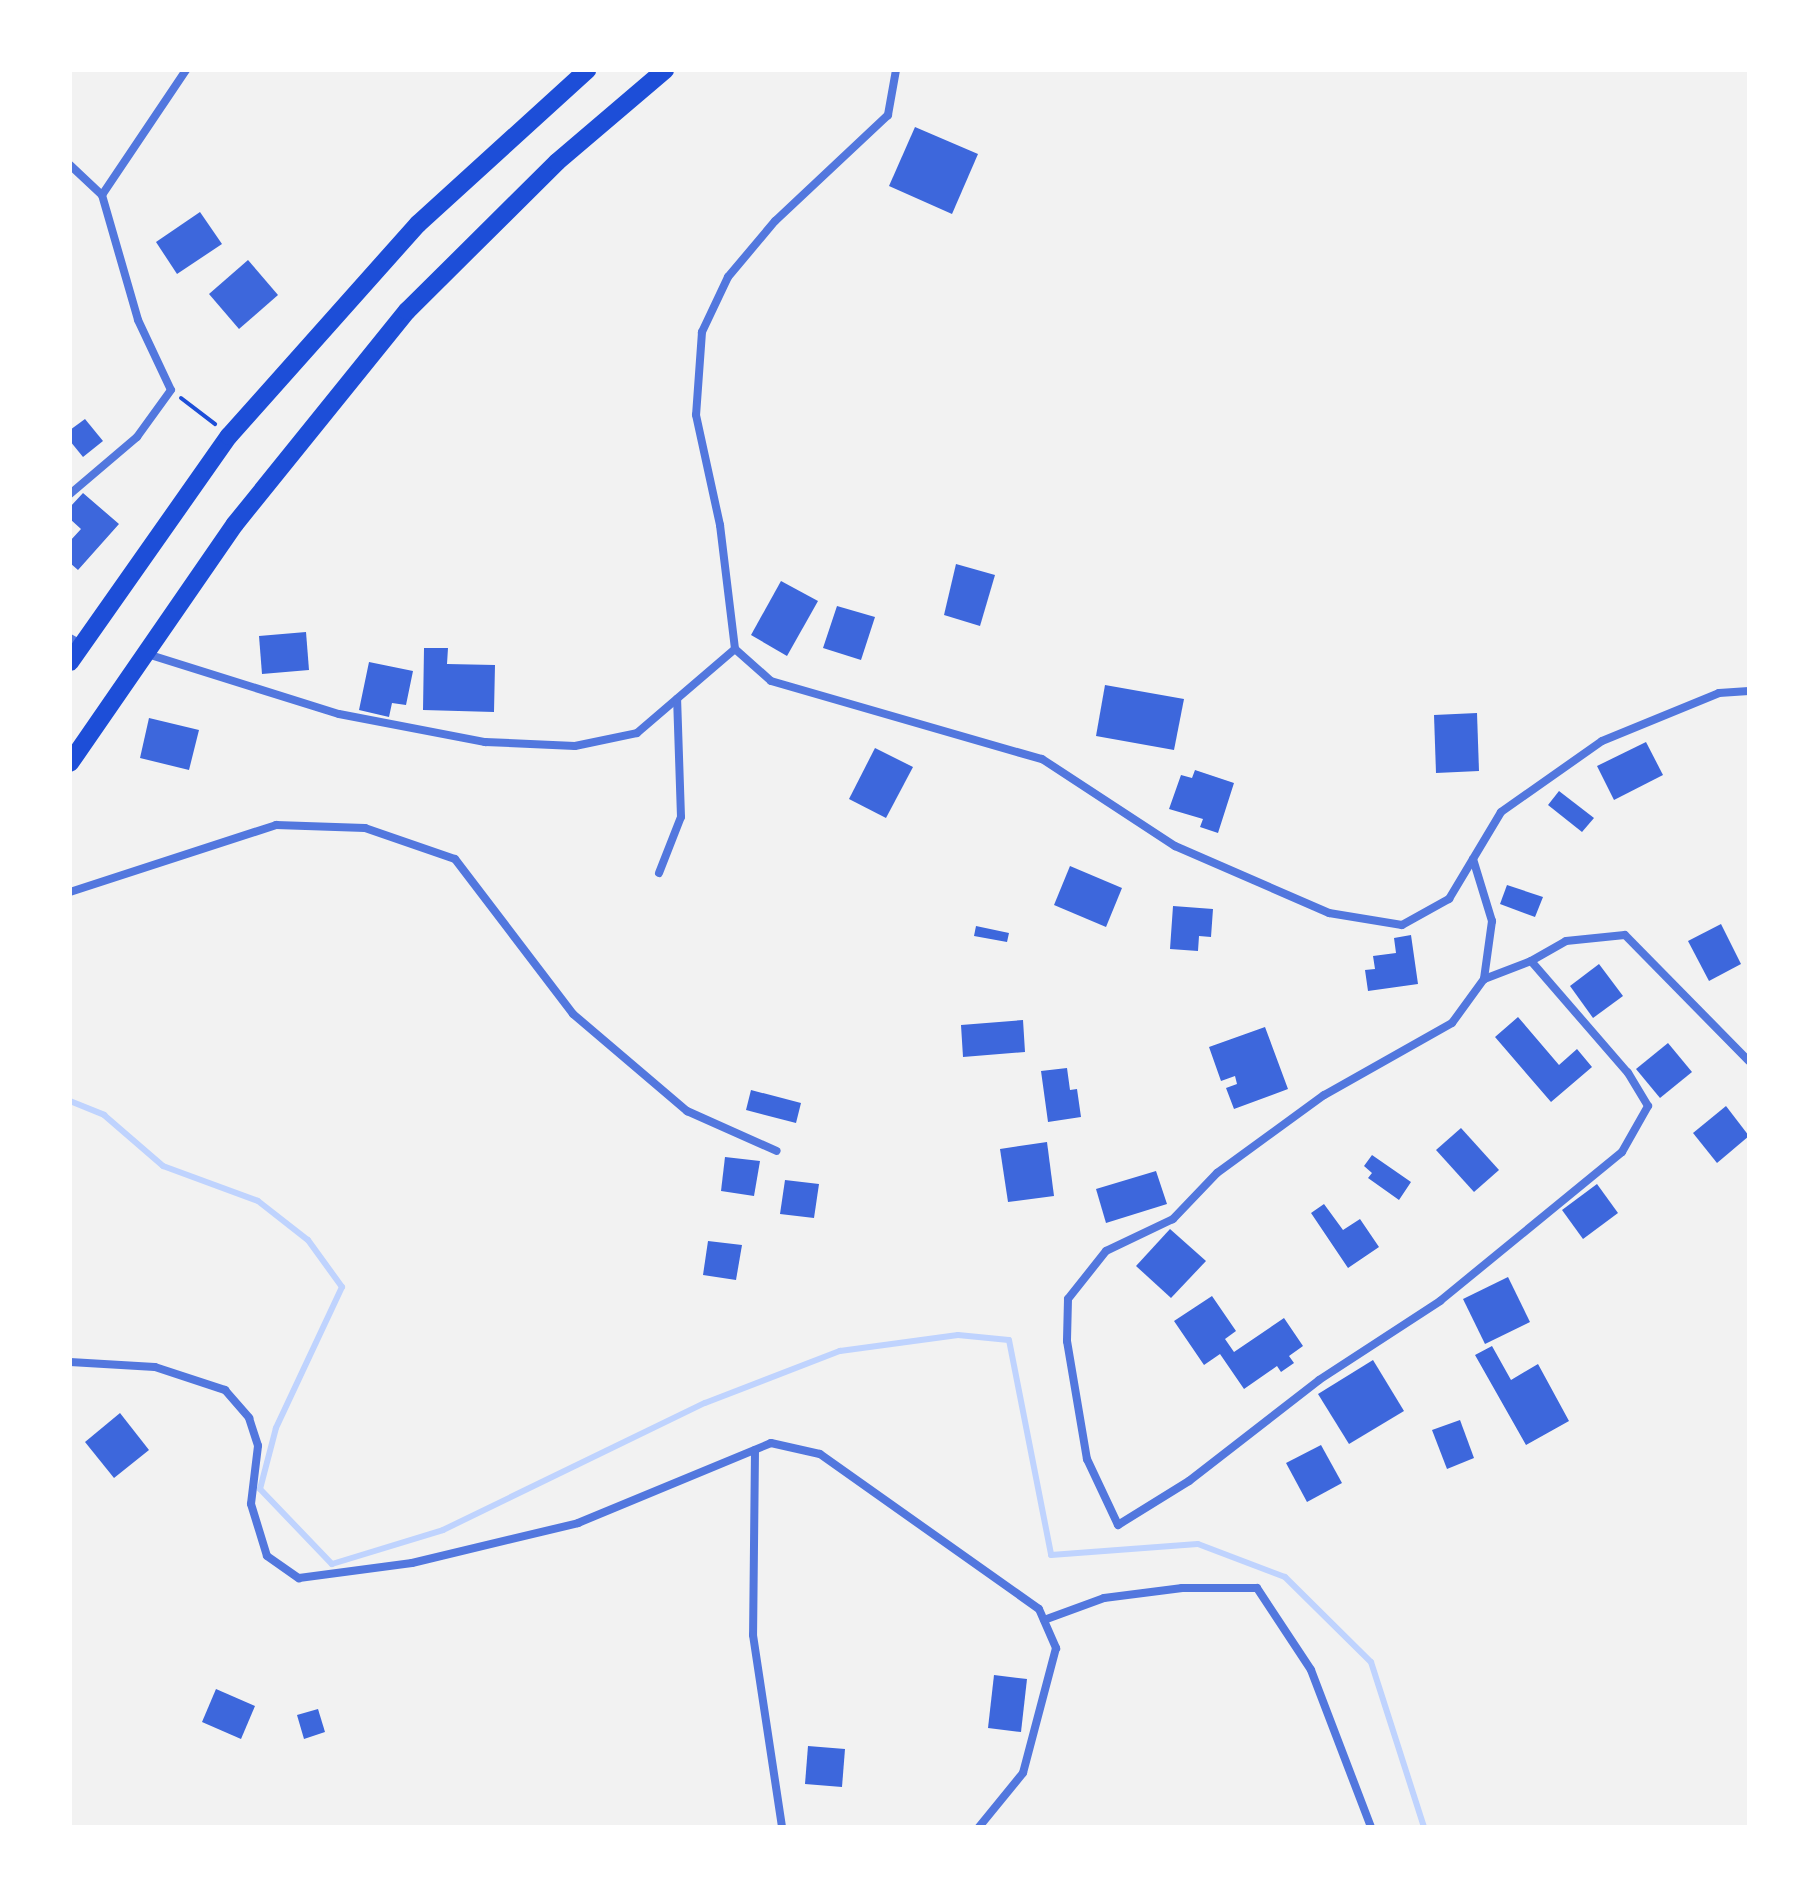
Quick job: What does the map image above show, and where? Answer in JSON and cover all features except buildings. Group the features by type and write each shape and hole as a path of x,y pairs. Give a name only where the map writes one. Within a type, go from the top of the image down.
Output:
{"highway":[{"path":"70,662 75,641 229,436 418,224 587,70"},
{"path":"70,763 235,524 407,311 557,162 665,70"}],"street":[{"path":"102,195 186,70"},
{"path":"896,70 888,115 775,221 728,277 702,332 696,415 720,525 735,649 771,681 936,724 1042,759 1175,846 1329,913 1402,925 1449,899 1501,812 1602,741 1719,693 1749,691"},
{"path":"70,165 102,195 138,320 171,390 137,437 70,494"},
{"path":"144,653 339,714 485,742 575,746 637,733 735,649"},
{"path":"659,873 681,817 677,699"},
{"path":"70,892 276,825 365,828 455,859 573,1014 687,1111 777,1151"},
{"path":"1473,859 1492,921 1484,979 1452,1023 1324,1095 1217,1173 1173,1219 1106,1251 1068,1299 1067,1341 1087,1459 1118,1525 1189,1481 1319,1380 1440,1301 1622,1152 1648,1106 1628,1073 1531,961"},
{"path":"1484,979 1531,961 1566,941 1625,935 1749,1061"},
{"path":"70,1362 155,1367 225,1390 249,1418 258,1446 251,1504 267,1556 299,1578 412,1563 578,1523 771,1443 820,1454 1039,1609 1056,1648 1023,1773 979,1827"},
{"path":"755,1450 753,1635 782,1827"},
{"path":"1044,1620 1104,1598 1182,1588 1257,1588 1311,1670 1371,1827"}],"path":[{"path":"171,390 229,436"}],"waterway":[{"path":"70,1101 104,1115 163,1166 258,1201 308,1240 342,1287 276,1428 260,1489 332,1564 443,1530 705,1403 840,1351 958,1335 1009,1340 1051,1555 1198,1544 1285,1577 1371,1662 1424,1827"}]}
